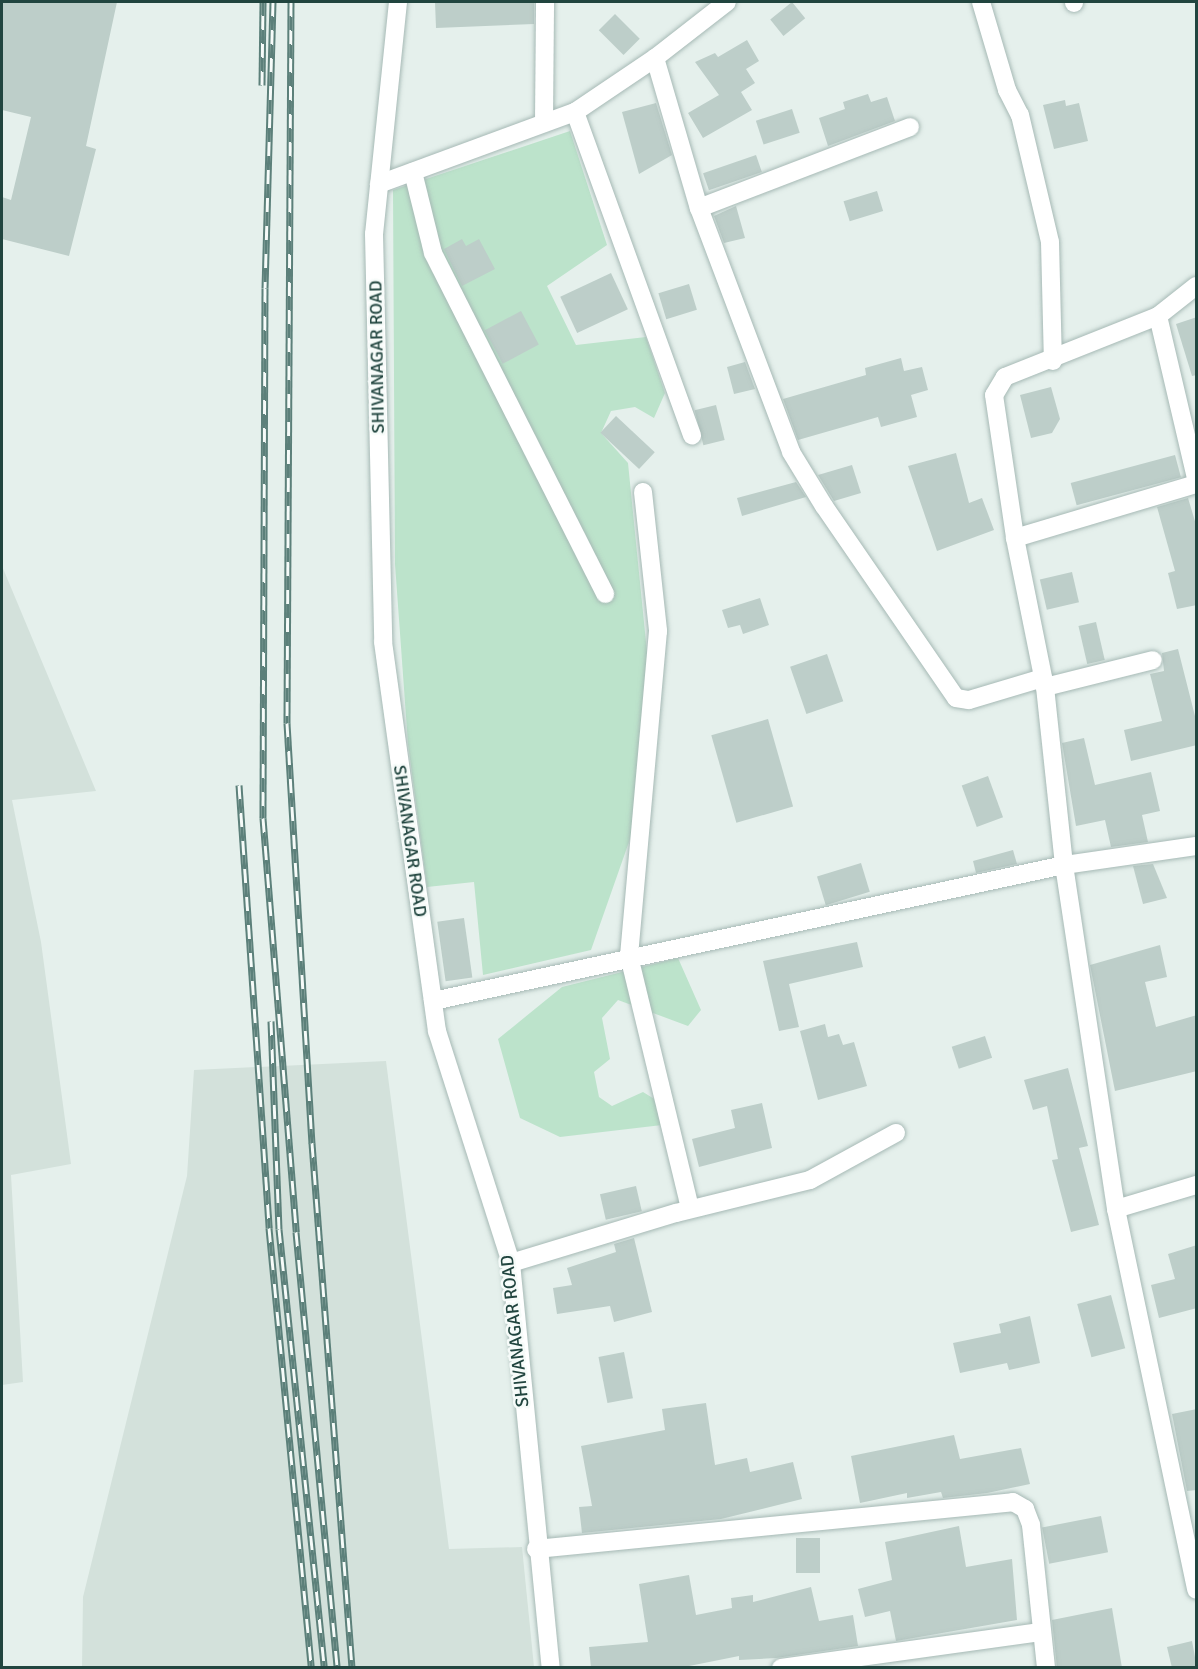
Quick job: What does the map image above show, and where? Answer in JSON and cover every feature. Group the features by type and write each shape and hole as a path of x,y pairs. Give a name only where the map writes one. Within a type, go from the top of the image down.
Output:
{"street":[{"name":"SHIVANAGAR ROAD","path":"398,2 374,234 382,642 437,1031 511,1263 537,1549 551,1668"},
{"path":"544,122 545,2"},
{"path":"379,184 574,112 655,58 727,2"},
{"path":"981,2 1007,90 1020,115 1050,242 1053,362"},
{"path":"655,58 699,208 791,452 952,693 969,700 1153,660"},
{"path":"574,112 692,435"},
{"path":"699,208 910,127"},
{"path":"413,172 433,253 605,594"},
{"path":"1197,286 1158,316 1053,362 1005,377 994,395 1015,538 1044,682 1064,865 1116,1209 1197,1590"},
{"path":"1158,316 1197,478"},
{"path":"1015,538 1197,484"},
{"path":"643,492 658,631 629,956 690,1209"},
{"path":"433,1001 629,956 1064,865 1197,846"},
{"path":"511,1263 690,1209 810,1180 896,1133"},
{"path":"1116,1209 1197,1185"},
{"path":"537,1549 1013,1502 1025,1509 1031,1525 1046,1668"},
{"path":"781,1668 1041,1632"}],"shaded area":[{"path":"2,566 96,791 12,800 41,942 71,1164 11,1175 23,1382 2,1385"},
{"path":"386,1061 449,1549 522,1547 534,1667 82,1667 83,1597 187,1176 194,1070"}],"green space":[{"path":"570,131 607,245 547,286 576,345 646,337 665,393 654,418 635,407 611,411 601,433 628,463 648,662 636,822 591,950 483,975 474,882 427,887 408,744 395,564 393,190"},
{"path":"678,958 701,1010 688,1026 618,1000 602,1018 610,1059 594,1072 599,1097 612,1106 643,1092 664,1105 662,1125 560,1137 520,1118 498,1039 562,987"}],"building":[{"path":"2,2 117,2 86,146 96,149 69,256 2,239 2,197 11,200 31,117 2,110"},
{"path":"435,2 534,2 534,24 436,28"},
{"path":"792,2 805,18 783,36 770,20"},
{"path":"615,14 640,39 623,55 599,30"},
{"path":"747,40 759,61 746,69 755,83 741,92 752,110 703,138 688,113 719,95 695,62 715,53 718,57"},
{"path":"868,94 871,102 887,97 895,121 828,146 819,118 845,109 843,102"},
{"path":"1065,100 1066,106 1079,103 1088,141 1054,149 1043,105"},
{"path":"656,103 672,155 639,174 622,112"},
{"path":"792,109 800,133 764,145 756,121"},
{"path":"756,155 762,172 709,190 703,173"},
{"path":"877,191 883,211 850,221 844,201"},
{"path":"736,206 745,238 724,243 714,216"},
{"path":"462,239 466,246 479,239 495,269 462,286 444,249"},
{"path":"611,273 628,309 577,333 560,297"},
{"path":"689,284 697,310 666,319 658,293"},
{"path":"521,311 539,345 503,364 485,330"},
{"path":"1197,317 1197,375 1192,376 1176,324"},
{"path":"901,358 904,371 922,367 928,390 911,395 917,417 881,427 878,417 798,440 783,399 866,375 865,368"},
{"path":"745,362 755,389 734,394 727,367"},
{"path":"1051,387 1060,419 1052,433 1031,438 1020,395"},
{"path":"716,405 725,440 703,445 695,410"},
{"path":"616,416 655,452 639,469 600,433"},
{"path":"956,453 969,503 982,498 994,530 937,551 908,466"},
{"path":"1175,455 1181,477 1077,505 1071,483"},
{"path":"852,465 861,493 834,501 818,475"},
{"path":"796,482 806,497 742,516 737,498"},
{"path":"1188,498 1197,528 1197,605 1177,609 1168,573 1175,571 1157,507"},
{"path":"1072,572 1079,602 1047,610 1040,579"},
{"path":"760,598 769,625 743,634 740,625 728,628 722,610"},
{"path":"1096,622 1105,660 1087,664 1078,626"},
{"path":"1178,649 1197,724 1197,745 1131,761 1124,730 1162,721 1150,674 1164,671 1162,653"},
{"path":"827,654 843,701 806,714 790,667"},
{"path":"768,719 793,806 736,823 711,735"},
{"path":"1084,738 1095,785 1151,772 1160,811 1142,815 1148,842 1111,847 1105,820 1076,826 1062,743"},
{"path":"988,776 1003,817 977,827 962,786"},
{"path":"1013,850 1017,864 976,873 973,861"},
{"path":"861,863 870,892 826,905 817,876"},
{"path":"1153,864 1167,898 1143,904 1133,866"},
{"path":"464,918 472,977 446,981 437,922"},
{"path":"857,942 863,967 789,984 799,1027 779,1031 763,961"},
{"path":"1160,945 1167,977 1145,982 1156,1027 1197,1015 1197,1071 1115,1091 1090,965"},
{"path":"825,1024 828,1037 839,1034 843,1045 854,1042 867,1086 818,1100 800,1031"},
{"path":"985,1036 992,1058 959,1069 952,1047"},
{"path":"1068,1068 1088,1146 1079,1148 1099,1225 1071,1232 1052,1160 1058,1159 1047,1106 1033,1110 1024,1080"},
{"path":"762,1103 772,1148 699,1167 692,1139 735,1128 731,1110"},
{"path":"636,1186 642,1211 606,1220 600,1194"},
{"path":"634,1238 652,1312 614,1322 610,1306 557,1314 553,1288 572,1285 567,1268 616,1252 614,1244"},
{"path":"1197,1245 1197,1308 1159,1318 1151,1285 1175,1279 1168,1254"},
{"path":"1111,1295 1125,1348 1091,1357 1077,1304"},
{"path":"1030,1316 1040,1363 1009,1370 1007,1363 960,1373 953,1343 1001,1333 999,1324"},
{"path":"624,1352 633,1398 607,1403 598,1357"},
{"path":"706,1403 715,1465 747,1458 750,1472 793,1462 802,1499 721,1519 582,1533 579,1507 592,1506 581,1446 665,1430 662,1409"},
{"path":"1197,1409 1197,1490 1187,1491 1172,1414"},
{"path":"954,1435 960,1459 1021,1448 1030,1484 987,1493 943,1498 941,1492 907,1498 907,1493 860,1503 851,1456"},
{"path":"1101,1516 1108,1552 1049,1564 1042,1527"},
{"path":"959,1526 966,1567 1012,1559 1017,1620 896,1641 890,1611 865,1617 858,1589 892,1580 885,1542"},
{"path":"796,1538 820,1538 820,1573 796,1573"},
{"path":"689,1575 696,1615 732,1608 731,1598 753,1595 753,1602 811,1587 819,1621 853,1615 858,1646 776,1658 739,1660 739,1656 679,1668 591,1668 589,1647 648,1642 639,1584"},
{"path":"1112,1608 1122,1668 1057,1668 1052,1620"},
{"path":"1192,1641 1197,1668 1172,1668 1167,1647"}],"railway":[{"path":"262,85 263,2"},
{"path":"273,2 265,288 263,818 296,1232 337,1668"},
{"path":"291,2 287,723 312,1143 352,1668"},
{"path":"239,785 269,1228 311,1668"},
{"path":"271,1021 279,1229 324,1668"}]}
